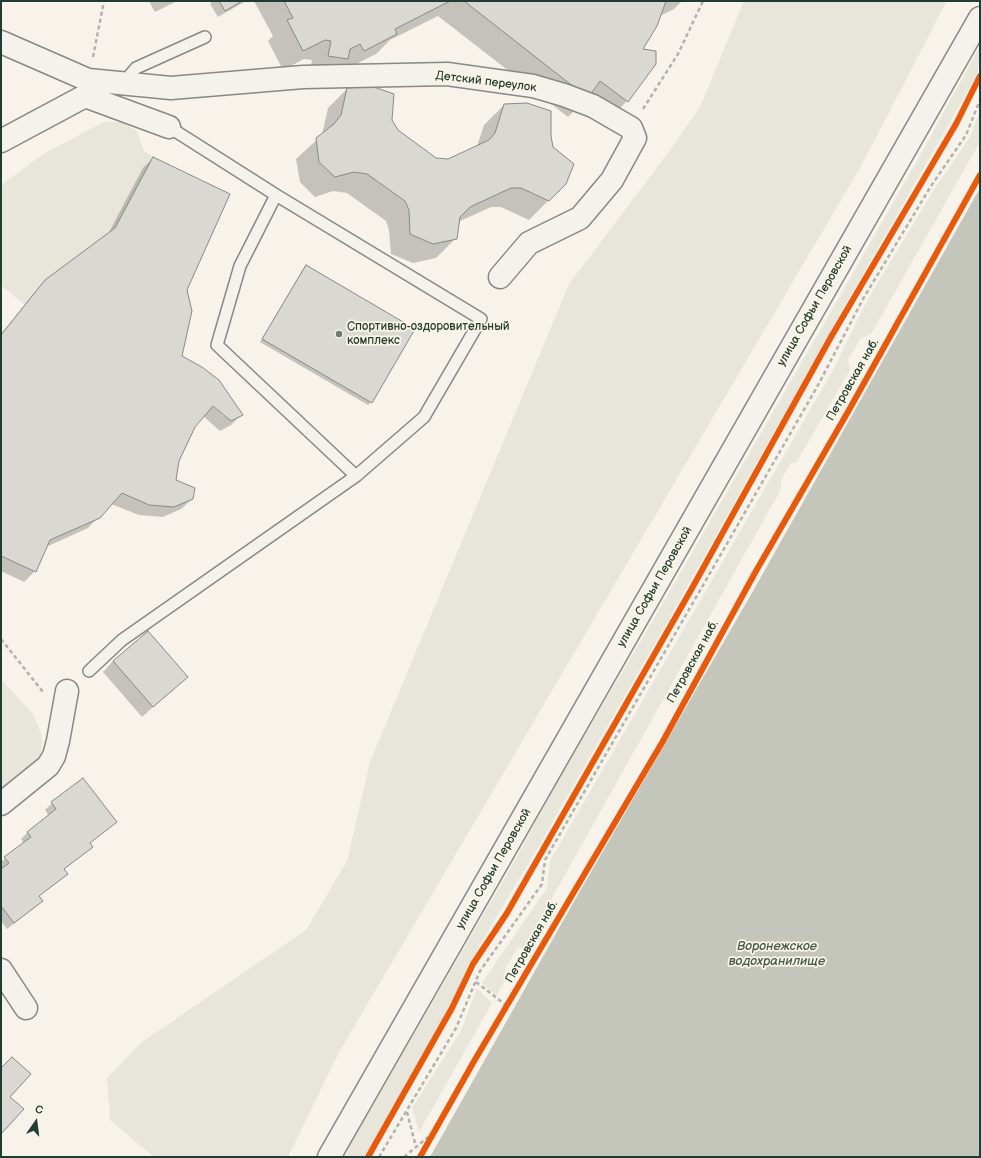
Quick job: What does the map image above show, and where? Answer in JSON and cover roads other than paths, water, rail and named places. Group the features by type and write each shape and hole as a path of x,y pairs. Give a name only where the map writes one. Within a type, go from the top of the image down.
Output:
{"main road":[{"name":"улица Софьи Перовской","path":"329,1157 980,18"},
{"name":"Детский переулок","path":"1,42 88,80 171,88 302,77 447,74 534,86 549,90 593,106 631,128 635,138 612,180 580,218 529,243 500,277"},
{"path":"1,140 85,96 168,127"},
{"path":"1,804 48,766 54,756 67,691"},
{"path":"1,970 26,1008"}],"lane":[{"path":"122,84 136,68 205,36"},
{"path":"89,671 122,640 356,476 424,417 481,319 276,195 168,127"},
{"path":"276,195 240,266 217,345 356,476"}],"water":[{"name":"Воронежское водохранилище","path":"980,188 980,1157 430,1157 576,898 753,591"}],"place":[{"name":"Спортивно-оздоровительный комплекс","path":"339,334"}]}
